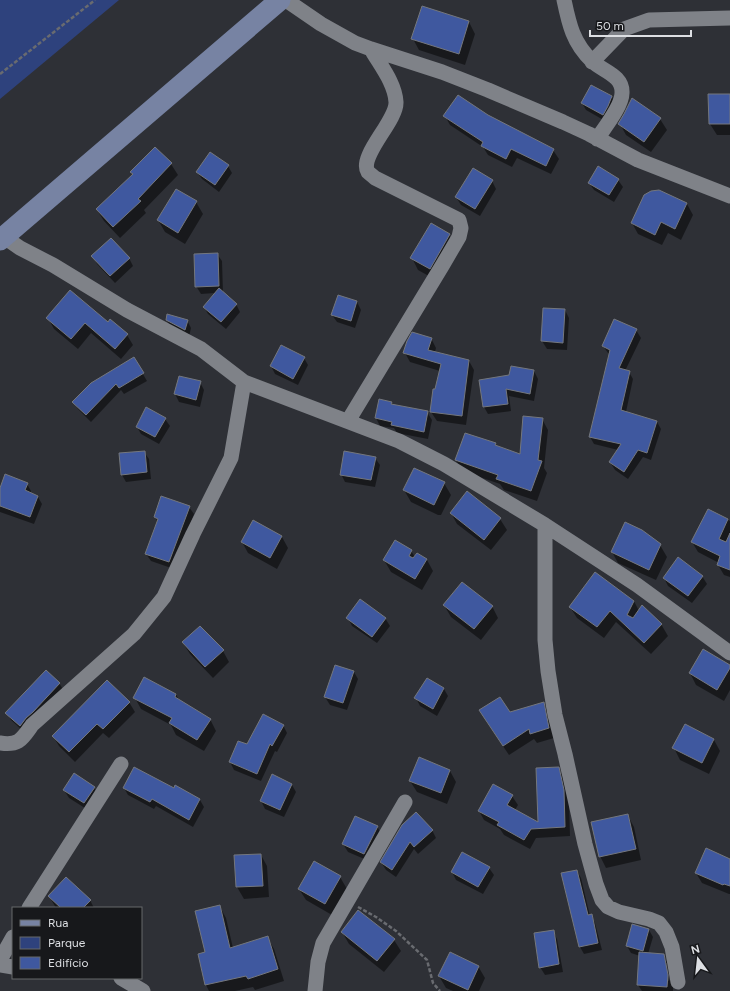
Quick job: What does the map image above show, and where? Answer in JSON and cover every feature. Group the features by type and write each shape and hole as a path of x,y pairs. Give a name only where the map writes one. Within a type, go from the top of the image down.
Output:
{"main road":[{"path":"2,238 280,0"}],"street":[{"path":"286,0 321,24 355,42 371,49 442,72 556,119 638,160 730,196"},
{"path":"564,0 567,17 574,37 582,50 592,62 617,78 622,87 622,95 619,105 598,139"},
{"path":"592,62 624,29 649,20 730,18"},
{"path":"348,421 442,266 459,236 461,228 459,220 375,178 368,171 366,165 368,156 392,116 396,104 395,94 390,81 371,49"},
{"path":"2,238 53,265 127,310 201,349 244,382 399,441 444,464 637,585 730,653"},
{"path":"0,742 12,744 19,741 32,725 134,634 164,597 193,534 231,458 244,382"},
{"path":"545,526 545,627 548,671 555,715 585,844 596,884 602,900 608,908 659,923 666,932 672,947 678,982"},
{"path":"31,907 121,764"},
{"path":"315,991 318,962 323,943 405,802"},
{"path":"0,960 12,939"},
{"path":"0,965 12,967"},
{"path":"123,979 143,991"}],"path":[{"path":"0,74 95,0"},
{"path":"347,901 376,917 396,931 427,960 433,983 440,991"}],"green space":[{"path":"0,0 119,0 0,99"}],"building":[{"path":"422,6 469,21 459,54 411,39"},
{"path":"591,85 612,96 603,115 581,103"},
{"path":"708,94 730,94 730,124 709,124"},
{"path":"458,95 488,115 554,149 546,166 511,149 506,159 481,146 483,142 443,116"},
{"path":"632,98 661,118 644,142 618,124"},
{"path":"155,147 172,163 138,199 141,201 113,227 96,209 133,174 130,172"},
{"path":"210,152 229,165 215,185 196,172"},
{"path":"598,166 619,179 609,195 588,183"},
{"path":"473,168 493,180 475,209 455,197"},
{"path":"176,189 197,201 178,233 157,220"},
{"path":"659,190 687,203 675,229 661,222 655,235 631,223 644,195 651,191"},
{"path":"431,223 450,234 430,269 410,258"},
{"path":"111,238 130,258 110,276 91,256"},
{"path":"218,253 219,286 195,287 194,254"},
{"path":"219,288 237,304 221,322 203,307"},
{"path":"70,290 108,322 110,319 128,334 115,349 85,323 71,339 46,318"},
{"path":"338,295 357,301 351,321 331,315"},
{"path":"543,308 565,309 563,343 541,341"},
{"path":"167,314 188,320 185,330 166,320"},
{"path":"614,319 637,329 619,368 630,371 621,410 657,421 647,453 638,450 624,472 609,462 621,444 589,437 610,350 602,346"},
{"path":"412,332 432,338 428,350 469,360 462,416 430,412 433,389 435,389 441,364 403,353"},
{"path":"281,345 305,357 293,379 270,366"},
{"path":"134,357 144,373 119,388 116,384 86,415 72,402 91,383"},
{"path":"511,366 534,370 530,394 506,389 508,404 483,407 479,380 509,375"},
{"path":"179,376 201,381 196,400 174,394"},
{"path":"379,399 392,402 391,404 428,411 424,432 391,425 392,422 375,418"},
{"path":"146,407 166,418 155,437 136,427"},
{"path":"523,416 543,418 538,460 542,461 531,491 496,479 498,475 455,460 465,433 496,443 495,445 520,454"},
{"path":"145,451 147,472 121,475 119,453"},
{"path":"344,451 376,457 371,480 340,475"},
{"path":"414,468 445,482 434,505 403,490"},
{"path":"5,474 28,483 25,490 38,496 30,517 0,506 0,488"},
{"path":"467,491 501,518 484,540 450,513"},
{"path":"161,496 190,506 169,562 145,554 158,519 154,517"},
{"path":"708,509 728,519 719,539 726,542 730,533 730,570 717,565 720,556 691,542"},
{"path":"253,520 282,536 270,558 241,542"},
{"path":"625,522 642,530 661,544 649,570 611,552"},
{"path":"395,540 412,550 409,556 413,558 417,553 427,559 415,579 383,560"},
{"path":"678,557 703,576 688,596 663,578"},
{"path":"595,572 634,601 627,615 633,618 642,605 662,624 644,643 610,611 597,627 569,607"},
{"path":"462,582 493,606 474,629 443,605"},
{"path":"360,599 386,618 372,637 346,618"},
{"path":"200,626 224,650 205,667 182,642"},
{"path":"703,649 730,665 730,668 717,690 689,673"},
{"path":"335,665 354,671 343,703 324,697"},
{"path":"46,670 60,683 20,726 5,713"},
{"path":"144,677 176,694 175,697 211,719 197,740 169,723 172,718 133,698"},
{"path":"427,678 444,688 433,709 414,698"},
{"path":"107,680 130,702 103,729 97,724 69,752 52,736"},
{"path":"500,697 510,712 544,702 549,728 530,734 529,729 503,746 479,710"},
{"path":"263,714 284,725 272,746 270,744 257,774 229,762 238,741 247,744"},
{"path":"685,724 714,739 702,763 672,748"},
{"path":"419,757 450,770 441,793 409,781"},
{"path":"134,767 174,788 175,785 200,799 189,820 152,799 150,802 123,788"},
{"path":"559,767 564,790 565,827 531,829 524,840 497,825 499,822 478,811 493,784 513,795 507,805 538,822 536,768"},
{"path":"74,773 95,787 84,803 63,790"},
{"path":"272,774 292,784 280,810 260,801"},
{"path":"416,812 433,830 414,847 410,842 392,870 380,862 402,825"},
{"path":"628,814 636,849 599,857 591,822"},
{"path":"355,816 378,826 364,854 342,844"},
{"path":"706,848 730,859 730,886 723,885 695,873"},
{"path":"462,852 490,867 478,887 451,872"},
{"path":"261,854 263,886 236,887 234,855"},
{"path":"314,861 341,876 325,904 298,889"},
{"path":"577,870 588,915 592,914 598,943 579,947 561,873"},
{"path":"66,877 91,900 84,907 60,907 48,896"},
{"path":"220,905 230,948 268,936 278,969 248,979 246,976 205,985 198,954 205,952 195,911"},
{"path":"358,910 395,939 377,961 341,932"},
{"path":"632,924 649,929 643,951 626,946"},
{"path":"554,930 559,964 539,968 534,933"},
{"path":"450,952 479,966 468,990 438,976"},
{"path":"639,952 664,954 668,975 667,987 637,985"}]}
